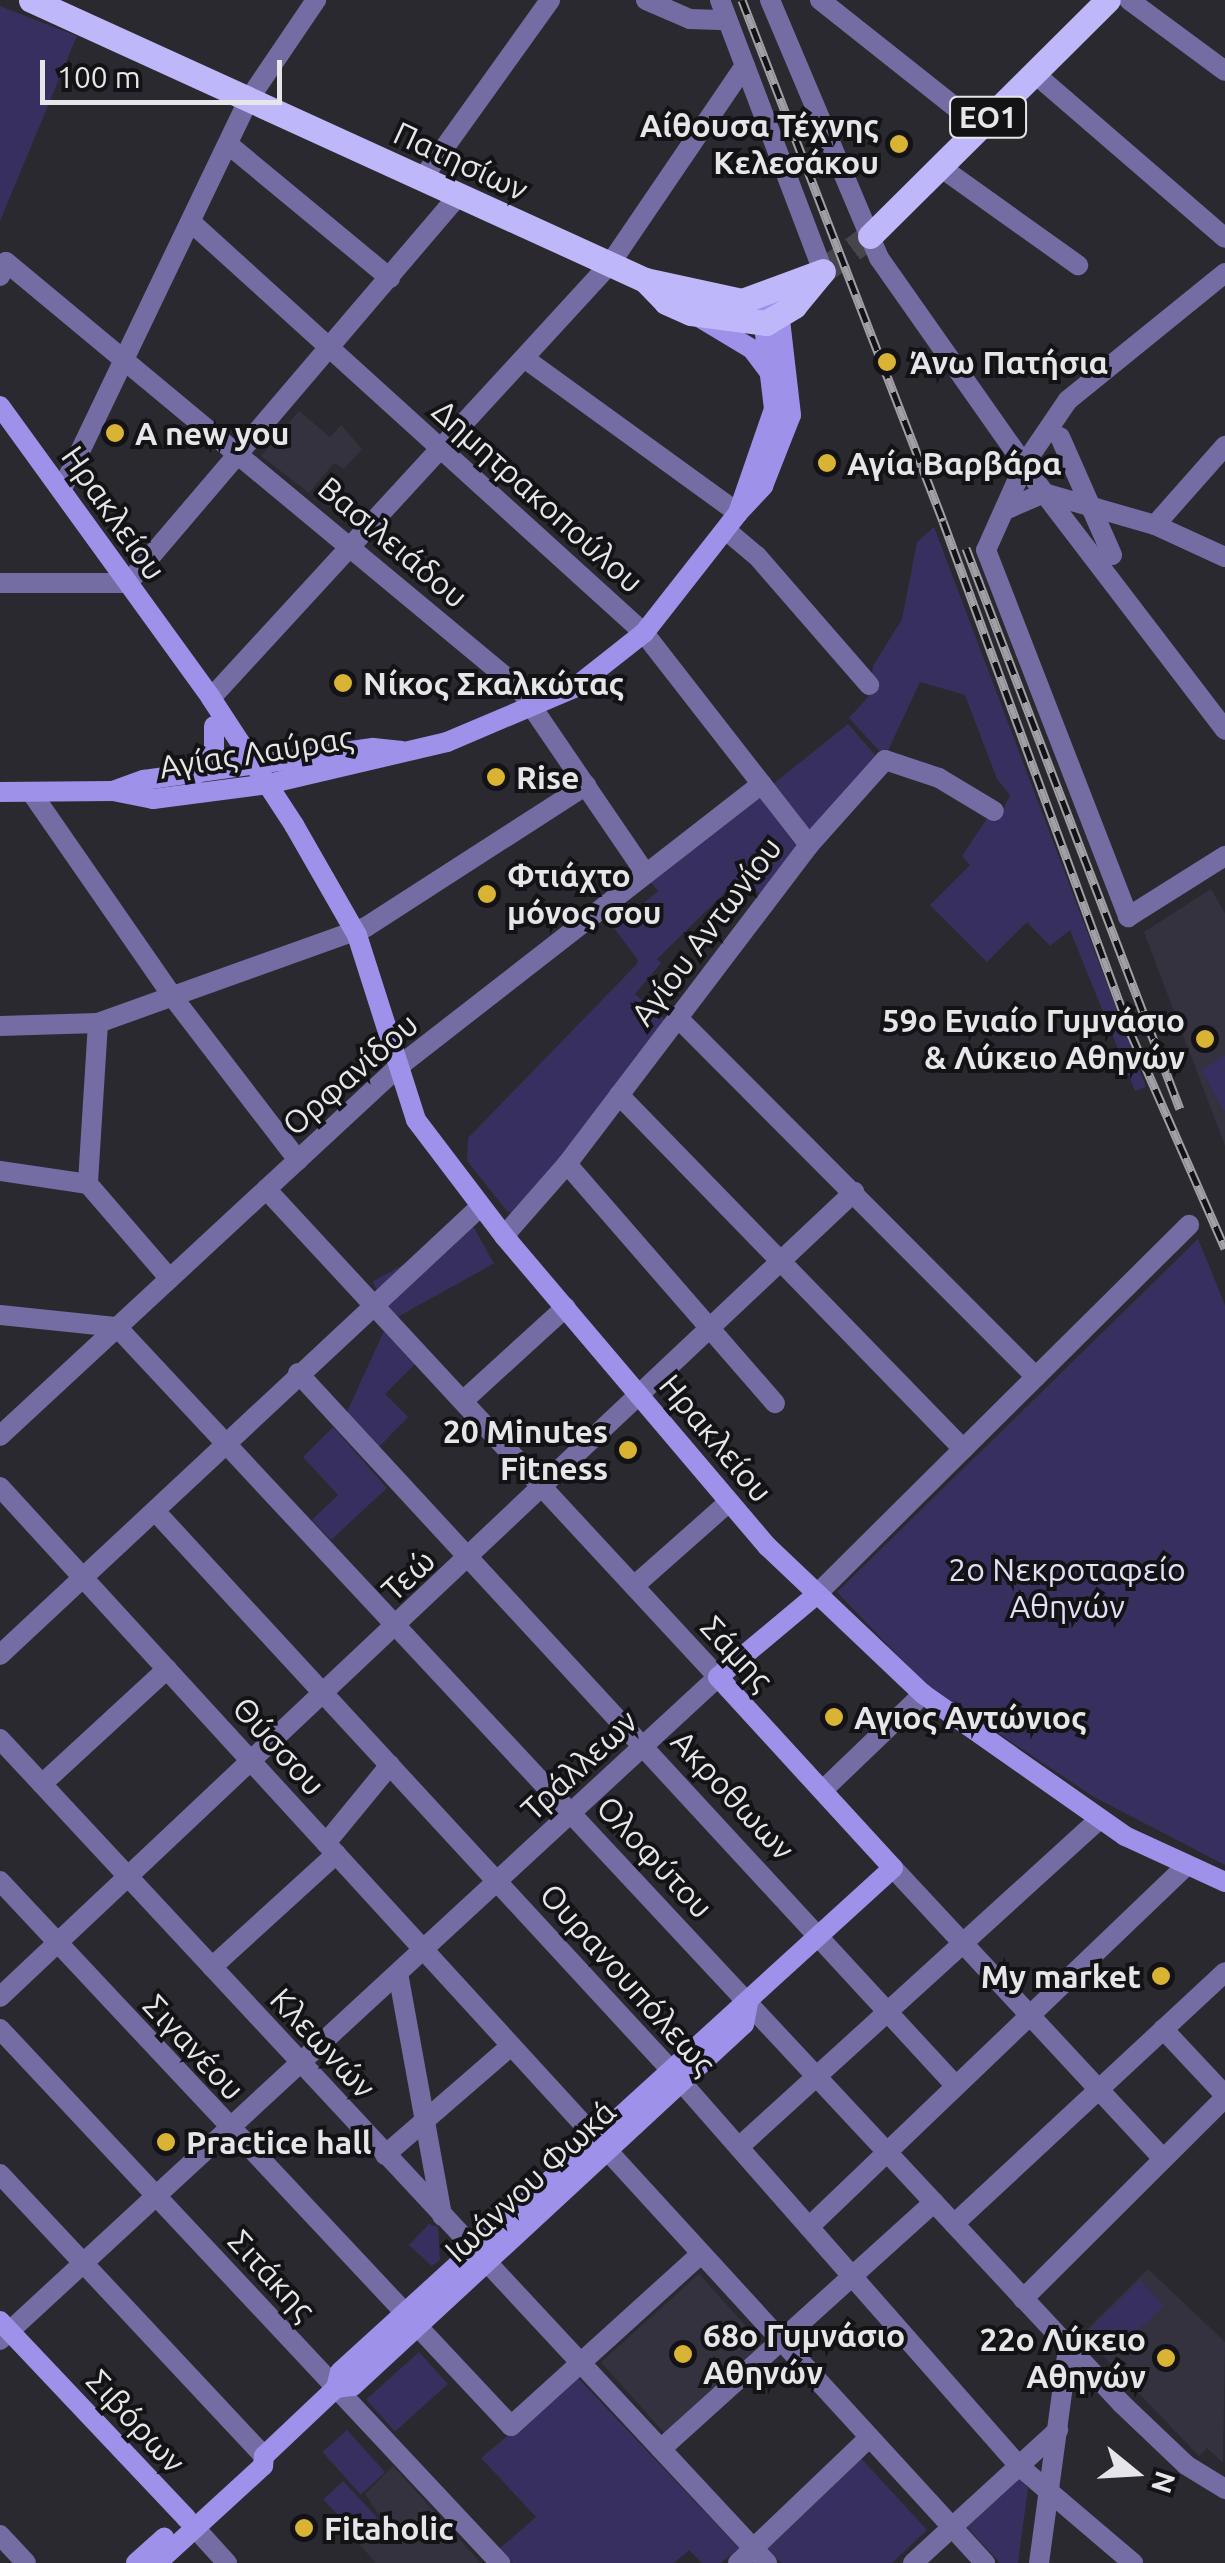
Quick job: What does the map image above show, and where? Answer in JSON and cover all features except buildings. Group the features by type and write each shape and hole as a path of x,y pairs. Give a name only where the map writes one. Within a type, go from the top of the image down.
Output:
{"main road":[{"name":"Πατησίων","path":"33,0 646,280 770,308"},
{"name":"ΕΟ1","path":"870,236 1108,0"},
{"path":"770,308 823,271"},
{"name":"Πατησίων","path":"646,280 666,302 691,313 770,308"}],"street":[{"path":"62,489 128,360 249,99 316,0"},
{"path":"422,179 550,0"},
{"path":"646,0 690,18 724,10 823,271"},
{"path":"820,0 979,126"},
{"path":"1129,0 1225,71"},
{"path":"771,1 870,236 908,303 1118,594 1225,730"},
{"path":"211,698 610,264 745,65"},
{"path":"1034,73 1225,238"},
{"path":"229,145 390,278"},
{"path":"940,166 1078,265"},
{"path":"0,583 128,583 242,454 458,196"},
{"name":"Δημητρακοπούλου","path":"192,223 644,633 810,845"},
{"name":"Βασιλειάδου","path":"3,269 128,360 519,688 646,874"},
{"path":"1225,273 1068,400 1025,463 986,550 1128,917 1225,856"},
{"name":"Αγίας Λαύρας","path":"732,522 773,416 770,308"},
{"name":"Αγίας Λαύρας","path":"113,791 144,780 197,774 255,777 333,772 536,709 612,664 644,633 763,486 788,426 790,378 770,308"},
{"path":"691,313 752,349 774,379"},
{"path":"524,358 732,522 869,686"},
{"path":"1068,400 1060,436 1094,506 1112,555 1118,594"},
{"name":"Ηρακλείου","path":"0,406 128,583 176,656 214,726 294,825 327,887"},
{"path":"1025,463 1060,436"},
{"path":"1001,514 1008,441"},
{"path":"1112,555 1124,529 1147,523 1225,446"},
{"path":"1001,514 1014,501 1044,492 1147,523 1225,558"},
{"name":"Ηρακλείου","path":"176,656 211,698 255,777 354,929 416,1120 504,1236 729,1502 815,1596 923,1694 1099,1819 1186,1866 1225,1882"},
{"path":"197,774 214,749 214,726"},
{"name":"Αγίας Λαύρας","path":"0,792 113,791 154,799 374,748 406,752"},
{"name":"Αγίου Αντωνίου","path":"504,1236 567,1164 810,845 885,760 939,778 994,811"},
{"path":"294,825 298,794 333,772"},
{"name":"Ορφανίδου","path":"0,1436 398,1067 762,784"},
{"path":"0,1026 98,1023 374,923 586,785"},
{"path":"32,792 172,996 298,1160"},
{"path":"678,1018 1036,1377"},
{"path":"88,1184 98,1023"},
{"path":"619,1095 963,1449"},
{"path":"567,1164 775,1403"},
{"path":"0,1170 88,1184 170,1278"},
{"name":"Σάμης","path":"266,1189 1163,2159"},
{"name":"Τεώ","path":"0,1998 643,1396 854,1192"},
{"path":"0,1655 480,1206"},
{"name":"Τράλλεων","path":"3,2331 82,2264 718,1677 815,1596 1189,1224"},
{"path":"463,1401 566,1307"},
{"path":"0,1315 118,1327"},
{"name":"Ολοφύτου","path":"118,1327 1068,2348 1186,2464 1225,2489"},
{"name":"Ακροθωων","path":"298,1373 822,1934 956,2086"},
{"name":"Θύσσου","path":"0,1488 985,2563"},
{"path":"634,1586 729,1502"},
{"name":"Ουρανουπόλεως","path":"155,1511 675,2075 1019,2466 1132,2563"},
{"path":"42,1784 167,1668"},
{"path":"823,1790 923,1694"},
{"name":"Κλεωνών","path":"0,1740 660,2450 752,2558"},
{"path":"212,1967 331,1849 390,1765"},
{"path":"739,2147 1099,1819"},
{"path":"808,2227 1186,1866"},
{"name":"Ιωάννου Φωκά","path":"157,2563 254,2456 264,2456 336,2388 353,2386 410,2320 894,1868"},
{"name":"Σιγανέου","path":"0,1881 511,2426 579,2364"},
{"path":"954,2224 1225,1972"},
{"path":"398,1973 442,2218"},
{"name":"Σιτάκης","path":"0,2029 500,2563"},
{"path":"1023,2299 1225,2097 1163,2029"},
{"path":"385,2155 511,2046"},
{"path":"0,2174 264,2456"},
{"path":"660,2450 934,2202"},
{"path":"579,2364 701,2254"},
{"name":"Σιβόρων","path":"3,2331 227,2563"},
{"path":"1039,2563 1068,2348"},
{"path":"913,2563 1058,2430"},
{"path":"752,2558 870,2438"},
{"name":"Ιωάννου Φωκά","path":"136,2563 190,2523"},
{"path":"0,2535 26,2563"}],"shaded area":[{"path":"299,411 330,437 341,425 362,449 344,469 334,463 309,493 261,456"},
{"name":"59ο Ενιαίο Γυμνάσιο & Λύκειο Αθηνών","path":"1211,889 1225,913 1225,1146 1144,932"},
{"name":"22ο Λύκειο Αθηνών","path":"1148,2269 1225,2342 1223,2463 1207,2448 1199,2456 1082,2334"},
{"name":"68ο Γυμνάσιο Αθηνών","path":"699,2274 763,2345 665,2434 601,2362"},
{"path":"393,2466 481,2563 376,2563 359,2544 382,2519 365,2494"}],"green space":[{"path":"0,6 77,36 0,221"},
{"path":"934,527 1146,1087 1135,1091 1070,930 1050,946 1027,922 987,962 930,905 970,865 962,856 988,817 997,822 1010,795 997,779 965,695 920,682 885,757 849,718 868,697 873,666 902,619 917,542"},
{"path":"848,724 877,757 815,836 772,785"},
{"path":"759,796 799,850 762,897 742,876 657,959 661,963 635,994 668,1022 515,1214 507,1211 467,1161 468,1138 636,965 638,960 614,928 658,891 650,881"},
{"path":"1225,1055 1225,1112 1201,1070"},
{"path":"473,1226 494,1264 393,1319 372,1282"},
{"name":"2ο Νεκροταφείο Αθηνών","path":"1198,1239 1225,1305 1225,1865 1094,1797 926,1685 837,1592"},
{"path":"384,1331 415,1364 385,1394 408,1417 378,1448 346,1414"},
{"path":"333,1427 387,1488 331,1540 312,1520 338,1495 303,1457"},
{"path":"429,2224 438,2227 440,2260 432,2266 409,2245"},
{"path":"1140,2280 1164,2305 1112,2356 1087,2331"},
{"path":"419,2352 448,2384 395,2431 366,2400"},
{"path":"577,2377 739,2548 721,2563 702,2563 689,2550 674,2563 513,2563 499,2549 536,2517 481,2458"},
{"path":"347,2430 385,2472 361,2494 322,2452"},
{"path":"860,2457 927,2530 892,2563 781,2563 766,2547"},
{"path":"1019,2479 1028,2488 1018,2563 1000,2563 967,2527"},
{"path":"343,2481 377,2518 357,2536 323,2499"}],"tunnel":[{"path":"823,271 870,236"}],"railway":[{"path":"742,0 943,521 1131,1034 1225,1248"},
{"path":"966,548 1180,1109"}],"place":[{"name":"Αίθουσα Τέχνης Κελεσάκου","path":"899,144"},
{"name":"Άνω Πατήσια","path":"887,362"},
{"name":"A new you","path":"115,433"},
{"name":"Αγία Βαρβάρα","path":"827,463"},
{"name":"Νίκος Σκαλκώτας","path":"343,683"},
{"name":"Rise","path":"496,777"},
{"name":"Φτιάχτο μόνος σου","path":"487,894"},
{"name":"59ο Ενιαίο Γυμνάσιο & Λύκειο Αθηνών","path":"1205,1039"},
{"name":"20 Μinutes Fitness","path":"628,1450"},
{"name":"Αγιος Αντώνιος","path":"834,1717"},
{"name":"My market","path":"1161,1976"},
{"name":"Practice hall","path":"166,2142"},
{"name":"68ο Γυμνάσιο Αθηνών","path":"683,2354"},
{"name":"22ο Λύκειο Αθηνών","path":"1166,2358"},
{"name":"Fitaholic","path":"304,2528"}]}
